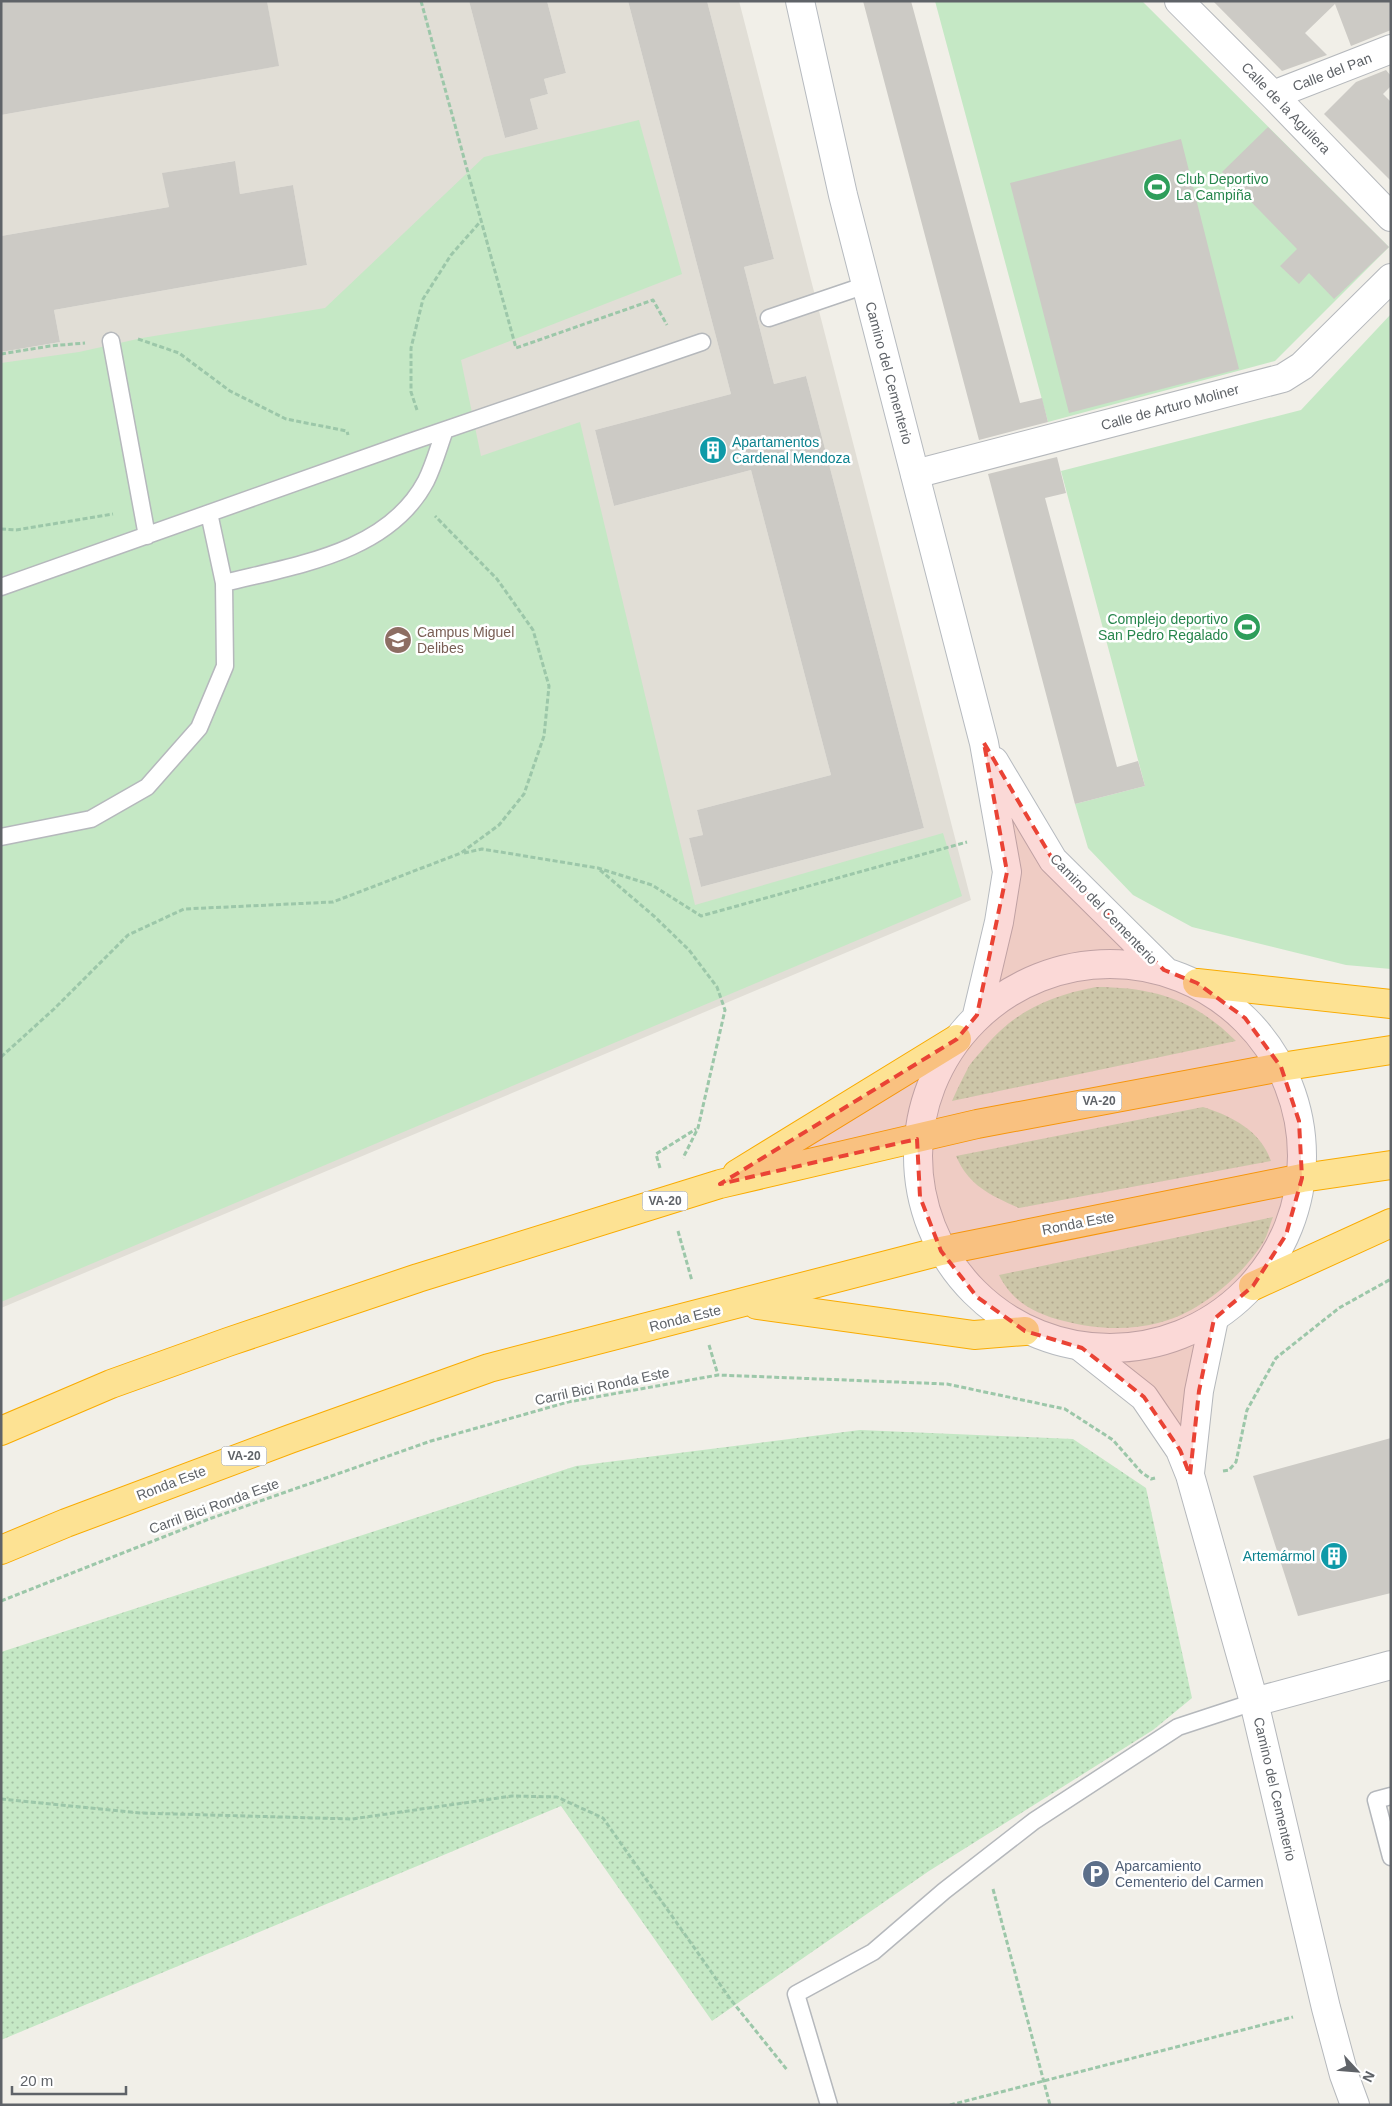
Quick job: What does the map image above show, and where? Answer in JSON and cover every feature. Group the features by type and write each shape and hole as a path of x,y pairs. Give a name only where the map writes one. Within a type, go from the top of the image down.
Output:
{"highway":[{"path":"1197,983 1391,1004"},
{"path":"720,1184 957,1039"},
{"name":"VA-20","path":"1,1432 111,1384 228,1342 427,1275 720,1184 977,1124 1281,1067 1391,1050"},
{"name":"Ronda Este","path":"1,1550 66,1523 290,1439 489,1368 700,1313 743,1304 941,1251 1302,1178 1391,1165"},
{"path":"1253,1286 1391,1223"},
{"path":"743,1304 974,1335 1025,1331"}],"main road":[{"name":"Camino del Cementerio","path":"800,1 843,195 984,743 1007,872 999,922 977,1015"},
{"name":"Calle de la Aguilera","path":"1179,1 1274,95 1391,217"},
{"name":"Calle del Pan","path":"1274,95 1391,49"},
{"name":"Calle de Arturo Moliner","path":"915,474 1282,378 1302,366 1391,278"},
{"name":"Camino del Cementerio","path":"984,743 1053,860 1164,970"},
{"path":"1111,962 1164,970 1197,983 1245,1018 1281,1067 1299,1121 1302,1178 1286,1235 1253,1286 1214,1319 1184,1335 1150,1346 1116,1350 1082,1348 1053,1342 1025,1331 977,1297 941,1251 920,1196 918,1139 934,1077 957,1039 977,1015 1009,991 1059,970 1111,962"},
{"name":"Camino del Cementerio","path":"1190,1475 1199,1391 1214,1319"},
{"name":"Camino del Cementerio","path":"1082,1348 1144,1397 1180,1450 1190,1475 1254,1702 1326,2008 1344,2075 1355,2105"},
{"path":"1254,1702 1391,1665"}],"lane":[{"path":"769,318 866,285"},
{"path":"111,341 147,536"},
{"path":"1,587 445,430 702,342"},
{"path":"224,583 354,547 396,520 426,481 445,430"},
{"path":"1,837 91,819 147,787 199,728 225,666 224,583 209,513"},
{"path":"829,2105 796,1994 873,1952 944,1891 1034,1821 1178,1727 1254,1702"},
{"path":"1391,1796 1376,1800 1391,1856"}],"path":[{"path":"421,1 516,348 653,300 680,349"},
{"path":"426,437 412,392 411,348 423,299 451,255 480,222"},
{"path":"111,341 142,338 179,353 230,391 286,419 347,430 357,462"},
{"path":"1,354 50,346"},
{"path":"415,496 497,580 533,630 549,686 544,736 524,794 499,825 461,853"},
{"path":"1,529 16,530 141,509"},
{"path":"1,1057 54,1009 128,935 184,909 332,902 461,853 482,849 598,868 652,885 702,916 973,840"},
{"path":"598,868 655,917 689,950 717,987 724,1010 698,1128 683,1158"},
{"path":"698,1128 656,1154 718,1375"},
{"path":"1230,1470 1236,1462 1247,1410 1276,1358 1339,1308 1391,1279"},
{"name":"Carril Bici Ronda Este","path":"1,1601 209,1519 430,1441 568,1402 718,1375 947,1384 1065,1409 1113,1440 1140,1472 1151,1479"},
{"path":"1,1799 140,1813 352,1819 512,1796 557,1797 603,1818 731,2000 791,2075"},
{"path":"985,1860 1050,2105"},
{"path":"950,2105 1326,2008"}],"highlighted area":[{"path":"984,743 1053,860 1164,970 1197,983 1245,1018 1281,1067 1299,1121 1302,1178 1286,1235 1253,1286 1214,1319 1199,1391 1190,1475 1180,1450 1144,1397 1082,1348 1025,1331 977,1297 941,1251 920,1197 917,1139 720,1184 957,1039 977,1015 1007,872"}],"shaded area":[{"name":"Campus Miguel Delibes","path":"267,1 469,1 505,138 538,129 530,99 548,94 544,79 566,73 547,1 628,1 731,394 595,430 614,506 751,470 831,775 697,810 703,835 689,838 701,887 924,828 806,376 774,384 744,267 774,259 707,1 739,1 971,900 1,1308 1,352 60,342 54,310 307,265 293,185 240,194 234,161 163,173 169,207 1,236 1,115 278,66"}],"green space":[{"name":"Club Deportivo La Campiña","path":"935,1 1142,1 1389,247 1275,361 1048,422"},
{"name":"Campus Miguel Delibes","path":"639,120 682,274 461,360 481,456 580,422 695,905 943,833 962,896 1,1302 1,363 79,352 142,338 325,308 484,157"},
{"name":"Complejo deportivo San Pedro Regalado","path":"1391,314 1391,969 1346,965 1192,927 1133,895 1088,848 1075,804 1145,786 1061,471 1301,410"},
{"path":"1096,987 1137,990 1155,993 1172,999 1205,1015 1236,1041 952,1101 971,1064 1008,1024 1048,1000"},
{"path":"1203,1107 1235,1120 1253,1133 1266,1150 1271,1161 1019,1208 990,1194 974,1182 967,1175 956,1156"},
{"path":"1273,1217 1265,1238 1255,1254 1232,1280 1204,1302 1188,1311 1147,1326 1099,1327 1075,1324 1044,1315 1018,1300 999,1275"},
{"path":"860,1430 1073,1439 1146,1488 1192,1698 1153,1730 929,1871 712,2021 561,1806 1,2040 1,1652 576,1466"}],"building":[{"path":"1,1 267,1 279,66 1,115"},
{"path":"469,1 547,1 566,73 544,79 548,94 530,99 538,129 505,138"},
{"name":"Apartamentos Cardenal Mendoza","path":"628,1 707,1 774,259 744,267 774,384 806,376 924,828 701,887 689,838 703,835 697,810 831,775 751,470 614,506 595,430 731,394"},
{"path":"863,1 911,1 1020,403 1042,398 1048,422 979,440"},
{"path":"1213,1 1391,1 1391,30 1351,46 1335,4 1305,33 1327,55 1282,71"},
{"path":"1386,70 1391,76 1391,86 1383,94 1391,102 1391,181 1324,114 1356,82"},
{"path":"1268,127 1389,247 1334,299 1309,273 1299,284 1280,266 1297,249 1222,172"},
{"path":"1181,139 1239,369 1069,413 1010,183"},
{"path":"235,161 240,194 293,185 307,265 54,310 60,342 1,352 1,236 169,207 162,173"},
{"path":"1057,457 1066,493 1045,498 1117,767 1138,761 1145,786 1075,804 988,474"},
{"name":"Artemármol","path":"1391,1438 1391,1593 1298,1616 1253,1476"}],"place":[{"name":"Club Deportivo La Campiña","path":"1157,187"},
{"name":"Apartamentos Cardenal Mendoza","path":"713,450"},
{"name":"Complejo deportivo San Pedro Regalado","path":"1247,627"},
{"name":"Campus Miguel Delibes","path":"398,640"},
{"name":"Artemármol","path":"1334,1556"},
{"name":"Aparcamiento Cementerio del Carmen","path":"1096,1874"}]}
